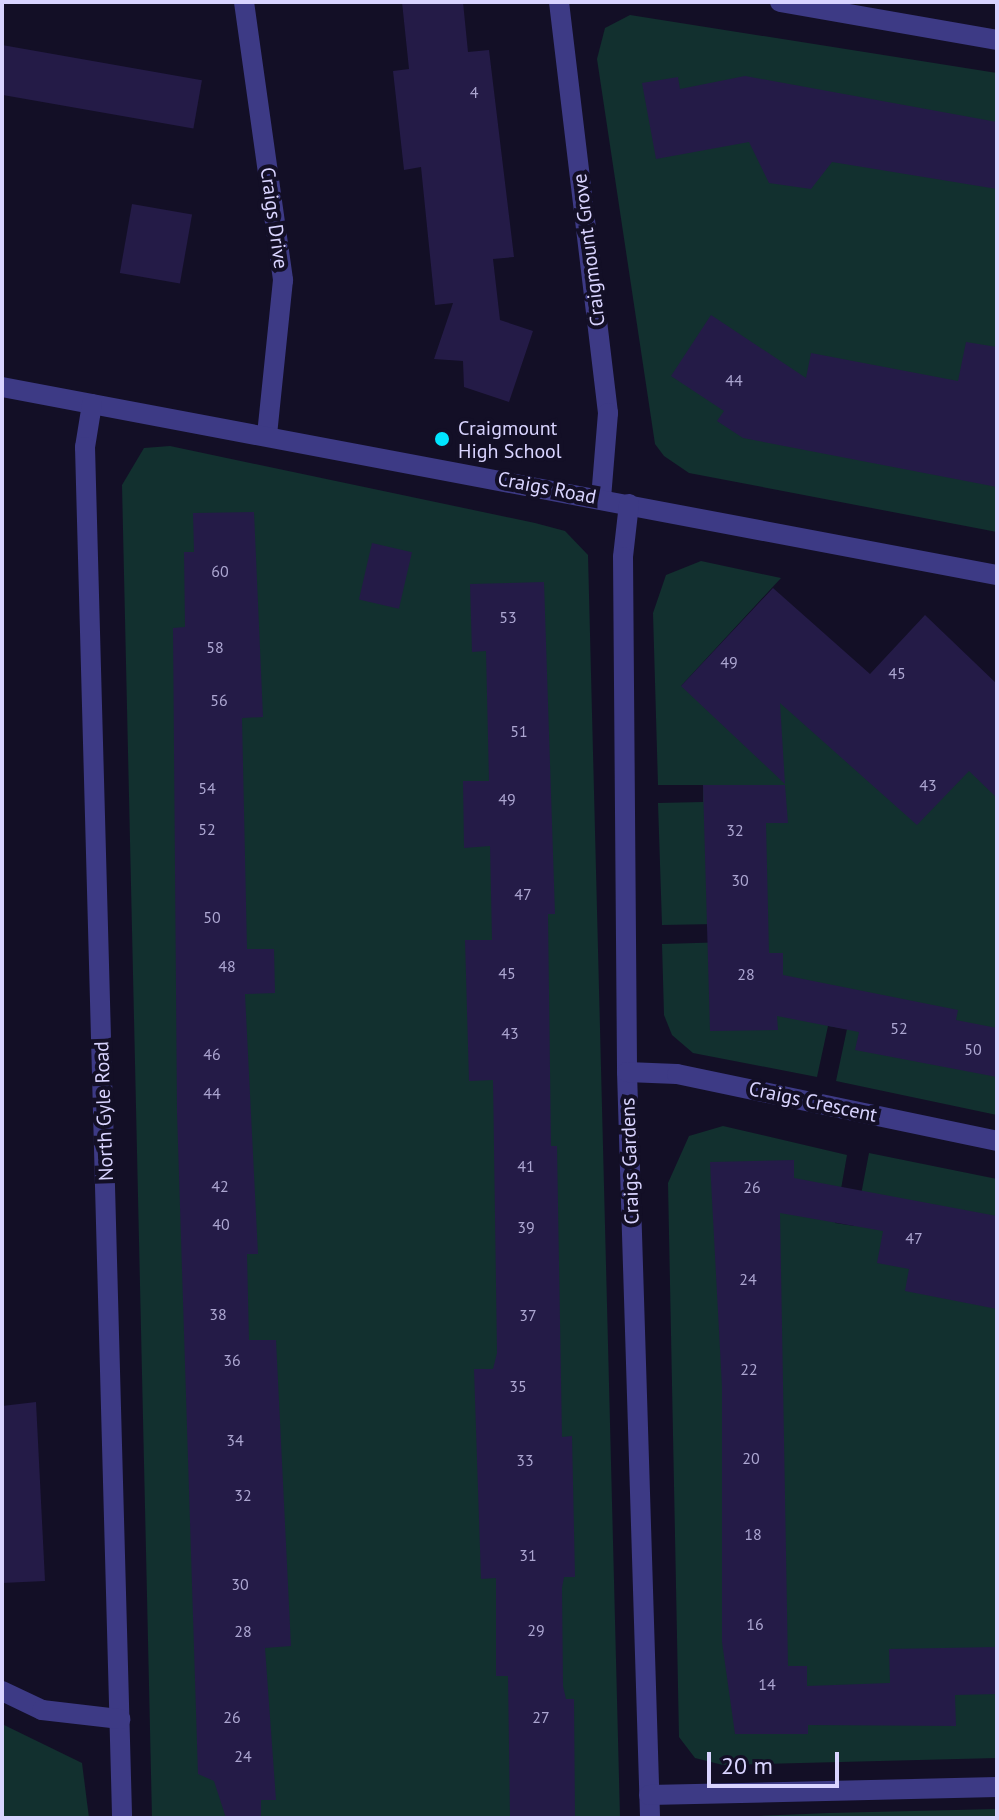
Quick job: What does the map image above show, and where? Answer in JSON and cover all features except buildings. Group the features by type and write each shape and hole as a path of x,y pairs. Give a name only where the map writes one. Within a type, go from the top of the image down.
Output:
{"street":[{"name":"Craigs Drive","path":"244,2 283,280 267,434"},
{"name":"Craigmount Grove","path":"559,2 608,413 601,498"},
{"path":"780,2 997,40"},
{"name":"Craigs Road","path":"2,387 267,434 997,575"},
{"name":"North Gyle Road","path":"92,404 85,447 122,1818"},
{"name":"Craigs Gardens","path":"629,504 623,557 627,1072 650,1818"},
{"name":"Craigs Crescent","path":"627,1072 677,1074 997,1141"},
{"path":"2,1691 42,1710 120,1719"},
{"path":"649,1795 997,1787"}],"green space":[{"path":"630,15 997,73 997,532 689,473 664,456 655,444 597,59 605,28"},
{"path":"170,446 535,523 565,531 588,555 620,1818 152,1818 122,485 144,448"},
{"path":"701,561 781,578 681,686 774,643 997,732 997,1115 836,1081 847,1029 828,1026 817,1077 693,1053 672,1035 664,1015 662,944 768,941 716,924 662,925 658,803 703,802 703,785 658,785 653,613 666,575"},
{"path":"723,1126 847,1155 835,1223 855,1226 869,1153 997,1179 997,1758 723,1765 695,1758 679,1737 668,1183 689,1136"},
{"path":"2,1724 82,1763 89,1818 2,1818"},
{"path":"997,1809 997,1818 712,1818 829,1813"}],"place":[{"name":"Craigmount High School","path":"442,439"}]}
